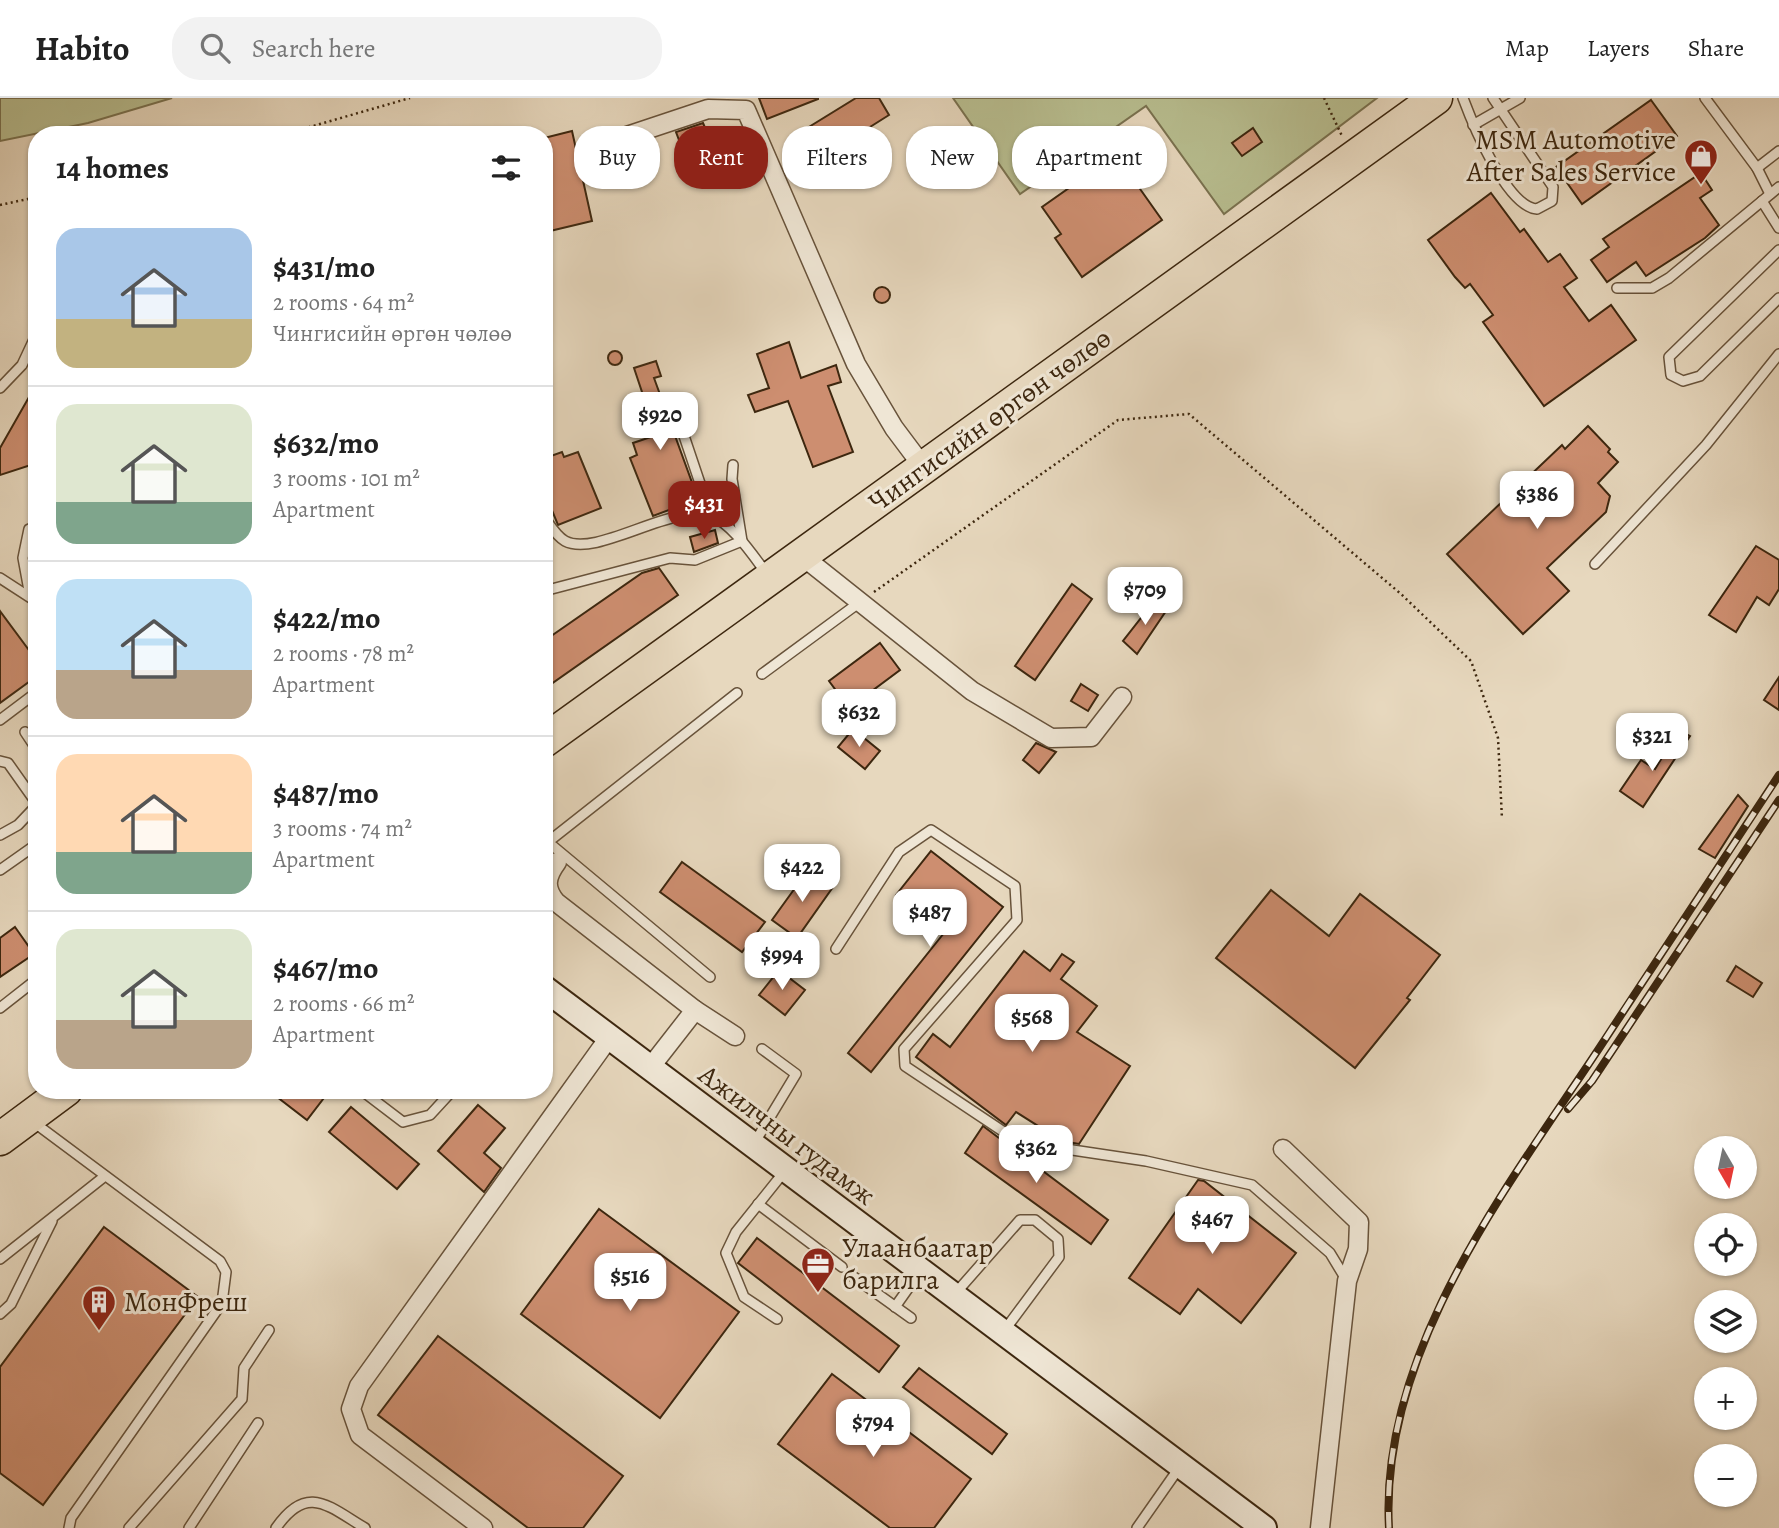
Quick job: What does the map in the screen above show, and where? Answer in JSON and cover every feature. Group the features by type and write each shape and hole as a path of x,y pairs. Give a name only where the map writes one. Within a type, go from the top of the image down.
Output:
{"highway":[{"name":"Чингисийн өргөн чөлөө","path":"553,735 1436,98"},
{"path":"0,1139 54,1099"}],"main road":[{"name":"Ажилчны гудамж","path":"553,996 1264,1528"}],"street":[{"path":"657,126 708,109 746,110 856,364 894,428 924,468"},
{"path":"801,555 972,691 1051,738 1091,737 1122,697"},
{"path":"553,868 557,862"},
{"path":"553,897 556,902 695,1010 735,1036"},
{"path":"649,1069 695,1010"},
{"path":"483,1528 360,1435 351,1409 359,1386 608,1039"},
{"path":"1283,1149 1359,1222 1358,1249 1347,1281 1320,1528"}],"lane":[{"path":"1463,98 1486,154 1524,206 1537,209 1552,201 1553,187 1493,98"},
{"path":"1473,125 1520,98"},
{"path":"1705,98 1757,168 1770,194"},
{"path":"1757,168 1779,151"},
{"path":"1617,288 1652,288 1669,278 1779,187"},
{"path":"1762,201 1779,228"},
{"path":"1779,250 1669,357 1671,375 1683,381 1700,376 1779,298"},
{"path":"0,388 22,365 28,352"},
{"path":"1595,564 1706,445 1779,354"},
{"path":"678,418 711,516"},
{"path":"733,464 732,479 742,541"},
{"path":"553,529 558,536 576,544 605,539 689,513 711,516 742,541 770,578"},
{"path":"28,534 23,558 28,578"},
{"path":"553,588 670,558 695,559 742,541"},
{"path":"0,578 28,596"},
{"path":"762,674 860,602"},
{"path":"553,838 737,693"},
{"path":"0,720 28,699"},
{"path":"24,732 28,738"},
{"path":"0,761 8,763 28,792"},
{"path":"0,835 18,825 28,814"},
{"path":"835,949 899,852 931,830 1015,886 1017,920 904,1049 905,1066 1019,1142 1146,1161 1252,1185 1330,1253 1347,1281"},
{"path":"553,846 710,977"},
{"path":"0,870 28,850"},
{"path":"0,1008 28,986"},
{"path":"752,1146 796,1074 762,1049"},
{"path":"373,1099 403,1122 430,1115 445,1099"},
{"path":"28,1118 220,1261 226,1272 222,1303 71,1518 69,1528"},
{"path":"777,1319 744,1297 726,1253 736,1232 785,1171"},
{"path":"0,1259 106,1176"},
{"path":"758,1204 842,1267"},
{"path":"0,1314 11,1304 53,1220"},
{"path":"953,1296 1020,1220 1035,1220 1058,1239 1059,1256 1002,1334"},
{"path":"895,1307 920,1272"},
{"path":"851,1275 911,1318"},
{"path":"129,1528 242,1399 240,1383 244,1368 269,1330"},
{"path":"189,1528 258,1423"},
{"path":"1137,1528 1180,1467"},
{"path":"276,1528 287,1511 302,1502 313,1500 365,1528"}],"path":[{"path":"313,126 410,98"},
{"path":"1324,98 1352,158"},
{"path":"0,205 28,199"},
{"path":"860,602 1118,420 1189,414 1401,594 1471,661 1498,738 1502,819"}],"green space":[{"path":"0,98 172,98 73,126 28,126 28,135 0,141"},
{"path":"953,98 1377,98 1224,214 1167,135 1167,126 1160,126 1146,106 1117,126 1012,126 1012,183 998,162 998,126 973,126"}],"building":[{"path":"759,98 818,98 818,99 767,119"},
{"path":"856,98 879,98 889,115 872,126 810,126"},
{"path":"1651,100 1677,136 1582,204 1556,167"},
{"path":"1253,128 1262,142 1242,156 1232,143"},
{"path":"572,131 574,189 585,189 592,221 553,230 553,136"},
{"path":"1701,173 1712,190 1700,198 1719,225 1705,238 1646,276 1636,262 1607,282 1591,260 1609,247 1603,239"},
{"path":"1068,189 1140,189 1162,220 1082,277 1055,238 1061,234 1042,207"},
{"path":"1491,193 1520,232 1524,229 1548,262 1560,254 1577,278 1564,287 1589,321 1611,305 1636,340 1544,406 1483,322 1493,315 1470,284 1465,288 1455,277 1428,240"},
{"path":"882,287 888,289 888,301 882,303 876,301 874,295 876,289"},
{"path":"789,342 801,378 836,365 841,382 828,386 853,452 813,467 788,401 755,412 748,395 769,388 757,354"},
{"path":"612,351 618,351 622,358 618,365 612,365 608,361 608,355"},
{"path":"656,361 661,376 654,378 698,499 653,516 630,458 637,455 633,443 660,434 650,409 635,416 630,404 644,398 634,368"},
{"path":"28,399 28,466 0,475 0,448"},
{"path":"1588,426 1610,449 1608,452 1618,462 1598,483 1610,496 1606,512 1547,568 1569,591 1523,634 1447,554 1562,445 1565,449"},
{"path":"562,452 564,457 578,452 601,508 558,525 553,513 553,455"},
{"path":"715,530 718,543 694,552 690,537"},
{"path":"1756,546 1779,560 1779,589 1769,605 1757,597 1736,632 1709,615"},
{"path":"659,568 678,595 553,683 553,635 642,573"},
{"path":"1072,584 1092,599 1035,680 1015,666"},
{"path":"1155,600 1168,608 1137,654 1123,641"},
{"path":"0,611 28,649 28,683 0,703"},
{"path":"880,643 900,670 849,708 829,681"},
{"path":"1779,677 1779,710 1764,700"},
{"path":"1081,684 1098,695 1088,711 1071,701"},
{"path":"853,729 880,751 865,769 838,747"},
{"path":"1679,730 1690,736 1643,807 1620,791 1641,760 1655,769"},
{"path":"1036,743 1056,752 1039,773 1023,760"},
{"path":"1738,795 1748,806 1715,858 1699,849"},
{"path":"931,851 1003,907 871,1072 848,1053 944,933 896,895"},
{"path":"682,862 765,922 742,952 660,892"},
{"path":"808,870 833,887 797,938 772,920"},
{"path":"1271,890 1329,936 1360,894 1440,955 1407,998 1410,1000 1355,1068 1216,958"},
{"path":"15,927 28,945 28,958 0,977 0,938"},
{"path":"1024,951 1050,971 1062,954 1074,962 1061,979 1097,1006 1077,1032 1130,1066 1079,1144 1062,1141 1016,1112 1006,1125 916,1057 933,1034 950,1047"},
{"path":"1736,966 1762,983 1753,997 1727,981"},
{"path":"779,970 805,990 785,1015 759,995"},
{"path":"280,1099 323,1099 307,1120"},
{"path":"478,1105 505,1128 484,1153 501,1168 484,1192 438,1151"},
{"path":"351,1107 419,1164 397,1189 329,1132"},
{"path":"983,1126 1108,1220 1091,1244 965,1153"},
{"path":"1198,1180 1204,1181 1296,1253 1241,1323 1198,1289 1180,1314 1129,1278"},
{"path":"599,1209 739,1312 660,1418 521,1314"},
{"name":"МонФреш","path":"104,1227 198,1297 43,1505 0,1473 0,1367"},
{"path":"757,1238 899,1346 879,1372 738,1263"},
{"path":"438,1336 623,1476 583,1528 528,1528 378,1415"},
{"path":"919,1368 1007,1434 992,1454 903,1387"},
{"path":"832,1374 971,1479 934,1528 890,1528 778,1444"}],"railway":[{"path":"1389,1528 1391,1463 1404,1399 1426,1336 1455,1275 1525,1159 1779,775"},
{"path":"1568,1109 1592,1081 1779,800"}],"place":[{"name":"MSM Automotive After Sales Service","path":"1701,186"},
{"name":"Улаанбаатар барилга","path":"818,1294"},
{"name":"МонФреш","path":"99,1332"}]}
